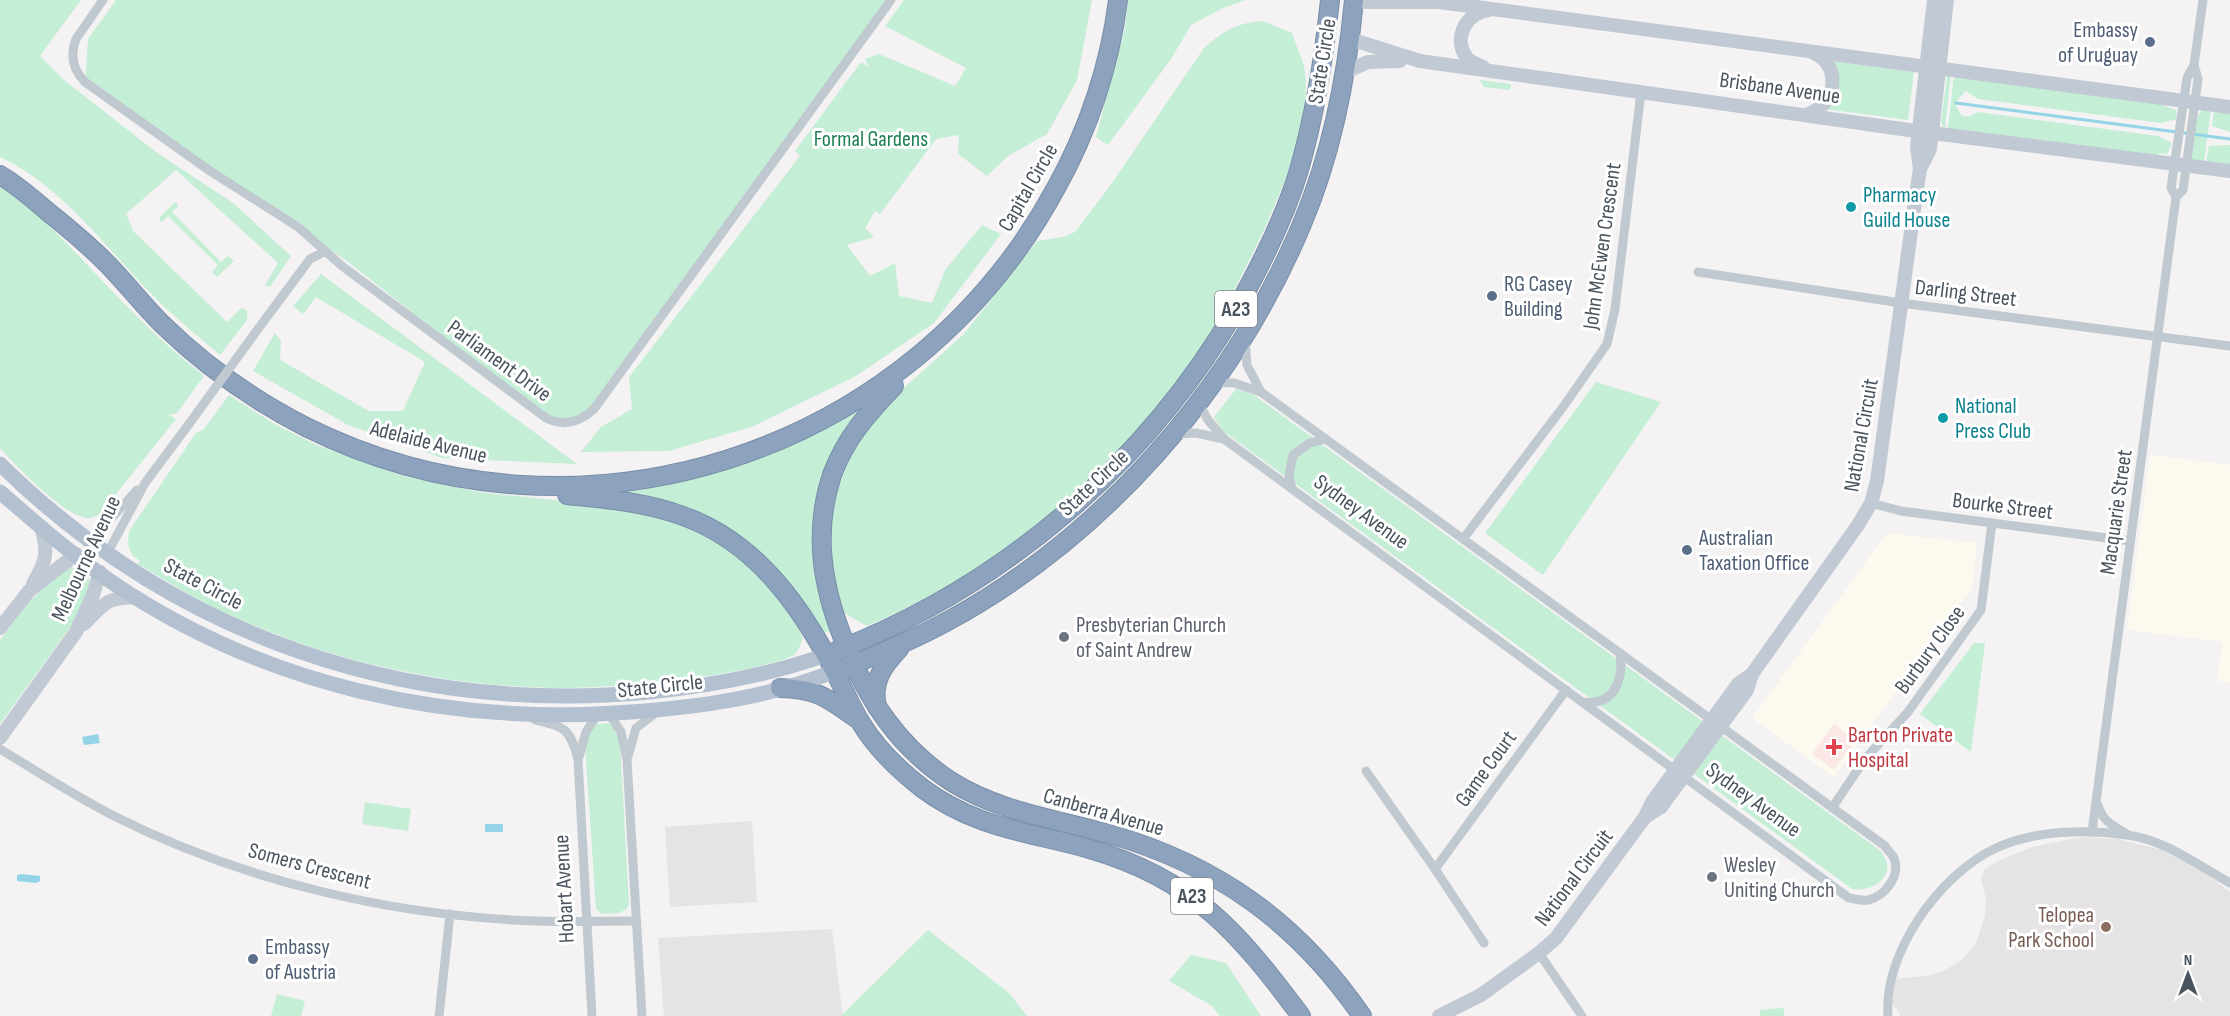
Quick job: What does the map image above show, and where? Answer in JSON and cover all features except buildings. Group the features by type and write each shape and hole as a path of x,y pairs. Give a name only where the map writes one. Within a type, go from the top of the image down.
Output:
{"highway":[{"name":"Capital Circle","path":"914,361 960,319 1007,266 1046,207 1063,176 1084,128 1102,77 1118,0"},
{"name":"Brisbane Avenue","path":"1330,1 1354,1"},
{"name":"State Circle","path":"826,655 903,621 981,577 1053,526 1122,461 1152,429 1189,382 1249,286 1290,196 1313,112 1330,1"},
{"name":"State Circle","path":"835,671 907,642 993,594 1066,540 1136,476 1170,440 1199,403 1245,335 1285,261 1308,210 1328,151 1345,72 1354,1"},
{"name":"Brisbane Avenue","path":"1327,32 1350,39"},
{"name":"Adelaide Avenue","path":"0,175 88,245 162,324 215,370 244,391 274,410 338,441 405,465 459,477 531,486 580,486 650,479 685,472 753,452 818,423 879,387 914,361"},
{"name":"A23","path":"846,646 830,604 824,576 821,540 825,500 834,470 849,438 914,361"},
{"name":"Sydney Avenue","path":"1199,403 1189,382 1214,382"},
{"name":"Canberra Avenue","path":"459,477 488,487 644,505 683,516 705,526 744,550 771,576 803,617 835,671 860,721 874,742 900,770 924,790 955,810 989,825 1122,860 1158,876 1187,893 1220,918 1249,948 1301,1016"},
{"path":"1053,526 1066,540"},
{"path":"981,577 993,594"},
{"path":"877,708 875,688 879,674 884,665 907,642"},
{"name":"Canberra Avenue","path":"846,646 877,708 920,758 951,781 973,793 1021,812 1147,846 1218,879 1286,928 1317,957 1362,1016"},
{"path":"780,688 820,694 860,721"},
{"path":"1345,991 1352,1016"}],"main road":[{"name":"National Circuit","path":"1933,68 1934,0"},
{"name":"National Circuit","path":"1439,1016 1481,995 1539,953 1567,924 1645,817 1652,802 1679,774 1716,723 1747,690 1752,674 1839,554 1870,503 1877,481 1920,169 1930,149 1925,132 1933,68 1947,0"},
{"name":"Brisbane Avenue","path":"1354,1 1435,1 2230,106"},
{"path":"1493,9 1480,11 1471,17 1465,26 1462,41 1464,52 1469,60 1493,72"},
{"name":"Brisbane Avenue","path":"1350,39 1420,61 1493,72 1925,132 2230,171"},
{"path":"1803,115 1823,106 1831,92 1833,81 1831,70 1825,61 1816,54 1806,51"},
{"path":"1345,72 1372,61 1420,61"},
{"name":"State Circle","path":"0,464 26,489 90,542 188,604 251,633 324,661 421,684 521,696 632,693 730,681 826,655"},
{"name":"State Circle","path":"0,492 100,572 136,597 202,633 248,655 296,672 393,699 443,708 512,715 662,710 739,700 835,671"},
{"path":"30,591 47,553 41,527"},
{"name":"Melbourne Avenue","path":"0,628 30,591 90,542"},
{"name":"Melbourne Avenue","path":"0,738 76,632 93,595 107,554"},
{"path":"76,632 108,600 136,597"},
{"name":"State Circle","path":"604,713 632,693"},
{"path":"570,696 582,699 604,713"}],"street":[{"name":"Parliament Drive","path":"103,0 76,39 74,46 74,63 82,78 210,171 303,231 324,252 424,328 546,418 561,423 579,420 599,403 891,0"},
{"name":"Macquarie Street","path":"2180,165 2189,145 2192,123 2187,78 2194,65 2203,0"},
{"name":"John McEwen Crescent","path":"1463,539 1563,407 1607,344 1615,309 1641,92"},
{"name":"Macquarie Street","path":"2092,832 2176,197 2183,190 2178,144 2181,121 2189,101"},
{"name":"Melbourne Avenue","path":"107,554 145,483 310,260 324,252"},
{"name":"Darling Street","path":"1698,272 1901,303 2230,346"},
{"name":"Sydney Avenue","path":"1245,335 1247,365 1261,392"},
{"name":"Sydney Avenue","path":"1199,403 1208,420 1224,440 1849,898 1865,901 1882,894 1892,880 1895,871 1894,859 1885,846 1261,392 1234,383 1214,382"},
{"path":"1170,440 1176,434 1188,432 1224,440"},
{"path":"1292,489 1289,475 1293,455 1310,443 1326,439"},
{"name":"Melbourne Avenue","path":"90,542 145,483"},
{"name":"Bourke Street","path":"1870,503 1900,511 2130,541"},
{"name":"Burbury Close","path":"1832,808 1865,759 1908,712 1981,610 1992,523"},
{"path":"1582,702 1592,704 1603,701 1618,685 1622,665 1620,653"},
{"name":"Game Court","path":"1435,869 1566,690"},
{"path":"627,760 636,728 662,710"},
{"path":"604,713 621,732 627,760 642,1016"},
{"name":"Hobart Avenue","path":"578,759 586,732 604,713"},
{"name":"Hobart Avenue","path":"512,715 554,723 565,729 571,735 578,759 592,1016"},
{"name":"Somers Crescent","path":"0,749 70,793 153,834 232,865 292,883 372,902 450,914 535,921 636,921"},
{"path":"1366,771 1484,944"},
{"path":"2097,800 2101,815 2109,823 2129,835 2171,850 2230,883"},
{"path":"1888,1016 1888,991 1903,946 1922,913 1955,878 1984,854 2012,842 2064,833 2092,832 2129,835"},
{"path":"439,1016 450,914"},
{"path":"1539,953 1582,1016"}],"shaded area":[{"path":"2150,455 2230,465 2230,682 2217,681 2222,642 2127,630"},
{"path":"1887,533 1977,543 1972,589 1834,777 1752,718"},
{"name":"Barton Private Hospital","path":"1834,724 1856,740 1834,770 1812,754"},
{"path":"752,821 757,902 670,907 665,827"},
{"name":"Telopea Park School","path":"2082,837 2118,839 2162,850 2202,871 2230,892 2230,1016 1900,1016 1891,1002 1895,979 1932,975 1945,970 1962,960 1976,943 1985,916 1986,899 1981,878 1985,869 2032,847"},
{"path":"832,929 843,1016 664,1016 658,938"}],"green space":[{"path":"0,0 81,0 40,56 64,80 156,152 233,203 291,256 270,287 265,285 278,263 176,170 126,214 133,231 227,322 241,308 247,310 247,320 220,355 158,301 92,229 58,196 40,181 0,157"},
{"path":"116,0 889,0 594,409 579,420 546,418 347,261 85,82 88,39"},
{"name":"Formal Gardens","path":"904,0 1092,0 1077,80 1047,134 1008,156 987,176 958,154 959,135 936,139 880,214 875,211 865,228 874,237 847,245 870,276 895,263 899,296 932,303 945,270 982,225 1001,234 934,323 856,376 754,426 669,451 581,452 601,427 632,409 629,377 800,156 795,151 861,62 869,67 865,59 879,54 955,86 966,68 885,26"},
{"path":"1128,0 1245,0 1221,9 1191,25 1171,59 1108,145 1096,137 1125,28"},
{"path":"1263,21 1292,33 1302,59 1306,83 1301,127 1287,174 1261,236 1215,325 1189,368 1159,408 1097,475 1026,534 988,561 909,607 867,626 844,613 832,571 831,510 850,456 887,403 964,334 1037,241 1063,237 1075,232 1110,186 1204,48 1230,29"},
{"path":"1831,61 1914,72 1908,120 1825,109"},
{"path":"1951,75 1945,127 1943,127 1941,122 1947,77"},
{"path":"1954,76 2163,103 2164,106 2176,110 2177,119 2161,123 1978,99 1966,91 1957,100 1956,106 1962,116 1970,116 1978,112 2158,136 2172,143 2167,154 2159,153 2158,156 1948,128"},
{"path":"1480,80 1511,84 1510,90 1484,87"},
{"path":"2202,110 2211,110 2204,162 2191,160 2196,118"},
{"path":"2214,110 2230,112 2230,132 2212,126"},
{"path":"2230,145 2230,165 2206,162 2209,146"},
{"path":"0,187 38,215 119,299 204,376 177,413 169,415 176,419 100,514 92,517 77,515 54,500 28,478 0,448"},
{"path":"174,203 178,206 172,212 221,262 228,256 234,261 217,277 212,272 218,265 168,216 162,222 160,221 160,217"},
{"path":"321,274 577,464 442,458 348,425 253,371 275,333 281,341 280,360 369,411 403,411 425,362 316,297 303,314 293,306"},
{"path":"1596,382 1661,402 1543,575 1485,533"},
{"path":"1236,389 1254,395 1878,849 1887,864 1887,872 1883,878 1871,887 1852,889 1223,431 1214,417"},
{"path":"229,395 276,425 321,447 404,476 478,492 629,508 698,529 754,568 791,613 803,638 795,654 788,658 746,669 702,677 561,688 470,682 425,676 336,655 250,624 200,600 138,564 140,561 132,555 128,544 129,531 196,433 204,429"},
{"path":"862,406 864,408 825,477 832,630 824,633 786,583 765,560 604,491 672,480 738,463 801,438"},
{"path":"71,566 90,580 85,602 74,622 0,724 0,640 29,602 54,578"},
{"path":"1974,643 1985,643 1971,752 1920,714"},
{"path":"611,723 620,742 629,905 621,912 602,914 596,909 585,745 595,724"},
{"path":"365,802 411,809 408,831 362,824"},
{"path":"928,930 1009,993 1027,1016 841,1016"},
{"path":"1191,955 1226,963 1261,1016 1220,1016 1212,1006 1169,981"},
{"path":"277,994 305,1001 301,1016 271,1016"},
{"path":"1784,1008 1784,1016 1760,1016 1760,1010"}],"water":[{"path":"98,734 100,743 84,745 82,737"},
{"path":"485,824 503,824 503,832 485,832"},
{"path":"17,875 40,876 40,881 36,883 17,881"}],"waterway":[{"path":"1956,103 2230,139"}],"place":[{"name":"Embassy of Uruguay","path":"2150,42"},
{"name":"Pharmacy Guild House","path":"1851,207"},
{"name":"RG Casey Building","path":"1492,296"},
{"name":"National Press Club","path":"1943,418"},
{"name":"Australian Taxation Office","path":"1687,550"},
{"name":"Presbyterian Church of Saint Andrew","path":"1064,637"},
{"name":"Barton Private Hospital","path":"1834,747"},
{"name":"Wesley Uniting Church","path":"1712,877"},
{"name":"Telopea Park School","path":"2106,927"},
{"name":"Embassy of Austria","path":"253,959"}]}
